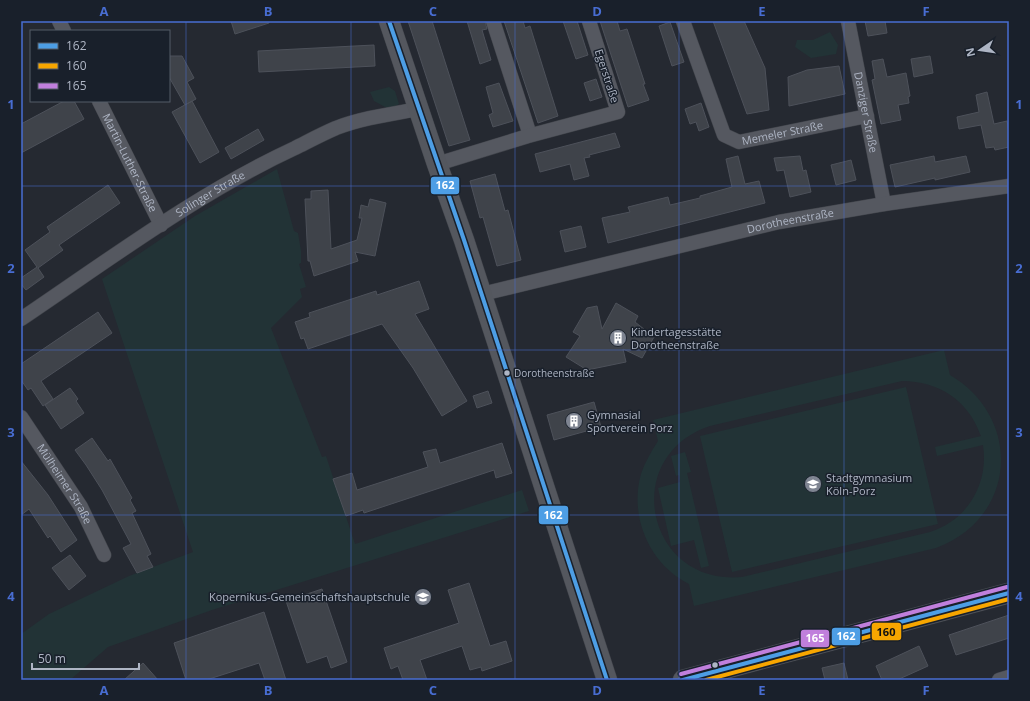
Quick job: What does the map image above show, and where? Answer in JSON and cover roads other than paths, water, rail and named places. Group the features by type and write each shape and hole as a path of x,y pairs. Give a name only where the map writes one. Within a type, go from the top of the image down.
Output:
{"street":[{"path":"59,21 64,30"},
{"path":"389,21 482,294 607,680"},
{"path":"493,21 530,135"},
{"name":"Egerstraße","path":"437,164 530,135 618,112 589,21"},
{"name":"Memeler Straße","path":"683,21 724,135 739,142 867,116"},
{"name":"Danziger Straße","path":"848,21 884,204"},
{"name":"Martin-Luther-Straße","path":"100,102 161,225"},
{"name":"Solinger Straße","path":"21,319 161,225 232,180 277,156 336,128 376,116 418,109"},
{"name":"Dorotheenstraße","path":"482,294 779,222 884,204 1009,186"},
{"name":"Mülheimer Straße","path":"21,417 81,507 104,554"},
{"path":"683,680 1009,593"},
{"path":"999,680 1009,677"}],"place":[{"name":"Kindertagesstätte Dorotheenstraße","path":"618,338"},
{"name":"Dorotheenstraße","path":"507,373"},
{"name":"Gymnasial Sportverein Porz","path":"574,421"},
{"name":"Stadtgymnasium Köln-Porz","path":"813,484"},
{"name":"Kopernikus-Gemeinschaftshauptschule","path":"423,597"}]}
